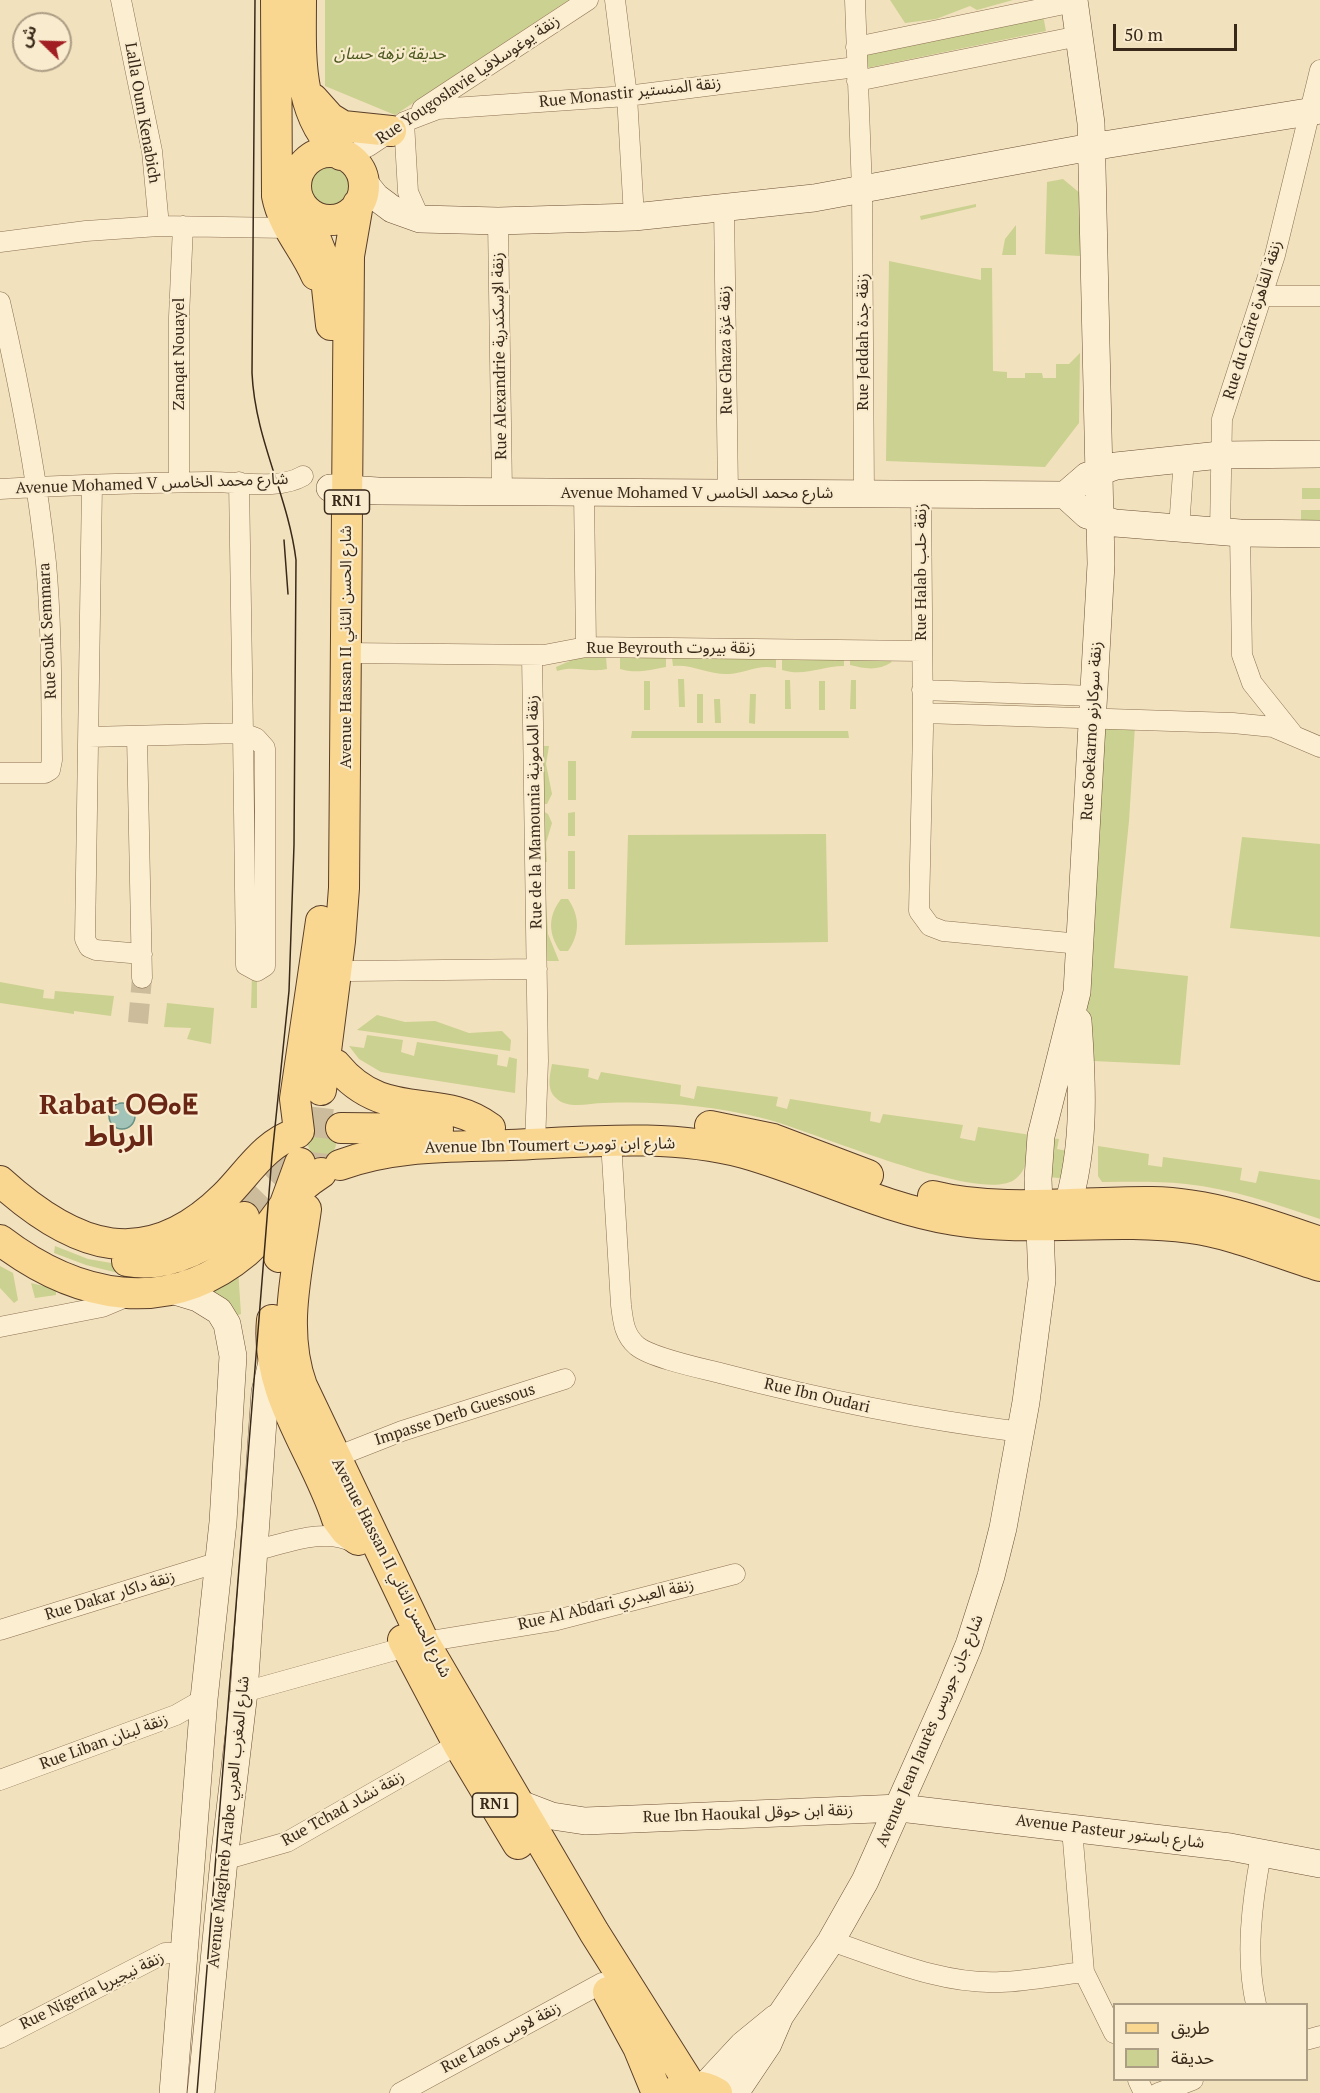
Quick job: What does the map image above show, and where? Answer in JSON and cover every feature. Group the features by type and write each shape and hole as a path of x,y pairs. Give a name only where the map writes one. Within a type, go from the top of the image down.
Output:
{"main road":[{"path":"276,0 277,196 296,218 315,217 329,220 344,217 352,174"},
{"name":"RN1","path":"283,0 289,117 297,177 296,218"},
{"path":"302,0 302,62 306,94 319,129 352,174 376,197 392,209 420,219 498,221 634,216 814,198 1091,147 1315,111"},
{"name":"Rue Soekarno زنقة سوكارنو","path":"1052,1215 1079,1161 1083,1105 1077,992 1101,564 1101,470 1090,123 1074,1"},
{"path":"306,94 330,118 343,126 398,126"},
{"path":"297,177 305,163 318,155 352,174"},
{"name":"Avenue Hassan II شارع الحسن الثاني","path":"322,1081 341,932 338,488 352,174"},
{"name":"Avenue Hassan II شارع الحسن الثاني","path":"296,218 320,246 330,307 346,653 338,750"},
{"path":"1320,454 1220,455 1101,470 1075,485 1065,495 1074,506 1101,520 1230,532 1320,534"},
{"name":"Avenue Mohamed V شارع محمد الخامس","path":"338,488 1065,495"},
{"path":"314,1156 295,1207 271,1336 272,1362 282,1399 337,1519 346,1531 363,1539 369,1507 312,1381 303,1337 322,1197 314,1156 295,1099 320,938 327,766 338,750 355,774 357,888 351,971 322,1081"},
{"name":"Rue Soekarno زنقة سوكارنو","path":"1042,1280 1052,1215 1041,1136 1077,992"},
{"path":"0,1181 38,1212 76,1234 107,1243 139,1244 171,1236 199,1219 231,1190 264,1152 281,1140 314,1156 348,1146 338,1125 332,1094 322,1081"},
{"path":"322,1081 351,1082 381,1100 458,1112 490,1128"},
{"name":"Avenue Ibn Toumert شارع ابن تومرت","path":"1320,1242 1239,1215 1154,1202 1052,1215 972,1223 925,1215 764,1159 710,1146 611,1142 532,1135 490,1128 366,1130 318,1119 307,1123 314,1156 366,1156 401,1150 532,1135 651,1122 722,1127 773,1139 885,1181 940,1198 1052,1215 1190,1228 1233,1237 1320,1266"},
{"path":"0,1199 13,1211 52,1236 95,1253 132,1262 161,1261 193,1251 244,1217"},
{"path":"0,1240 26,1259 57,1275 102,1289 134,1293 175,1291 198,1284 248,1251 295,1207"},
{"name":"Avenue Hassan II شارع الحسن الثاني","path":"295,1207 292,1353 302,1386 363,1539 415,1644 458,1744 602,1983 638,2047 657,2093"},
{"name":"Avenue Jean Jaurès شارع جان جوريس","path":"735,2093 768,2044 780,2016 831,1941 865,1881 900,1808 979,1614 1003,1528 1021,1432 1042,1280"},
{"name":"Avenue Maghreb Arabe شارع المغرب العربي","path":"173,2093 186,1956 204,1699 219,1562 233,1345 227,1324 215,1307 175,1291"},
{"name":"Avenue Maghreb Arabe شارع المغرب العربي","path":"201,2093 224,1860 244,1692 266,1392 272,1362"},
{"path":"219,1562 253,1551"},
{"name":"Avenue Hassan II شارع الحسن الثاني","path":"415,1644 518,1803 696,2090"},
{"name":"Rue Ibn Haoukal زنقة ابن حوقل","path":"518,1803 552,1816 595,1820 900,1808"},
{"name":"Avenue Pasteur شارع باستور","path":"900,1808 1183,1841 1320,1864"},
{"name":"Rue Ibn Haoukal زنقة ابن حوقل","path":"541,1842 595,1820"},
{"name":"Avenue Jean Jaurès شارع جان جوريس","path":"696,2090 742,2045 780,2016"}],"street":[{"name":"Lalla Oum Kenabich","path":"121,0 152,151 159,226"},
{"name":"Rue Yougoslavie زنقة يوغوسلافيا","path":"352,174 398,126 588,0"},
{"path":"615,0 627,96 634,216"},
{"path":"855,0 862,190"},
{"name":"Rue Monastir زنقة المنستير","path":"856,65 1074,1"},
{"name":"Rue Monastir زنقة المنستير","path":"398,126 438,109 627,96 1079,36"},
{"name":"Rue du Caire زنقة القاهرة","path":"1295,737 1252,683 1242,655 1220,455 1222,419 1263,296 1315,111 1320,70"},
{"path":"398,126 408,192 420,219"},
{"name":"Rue Jeddah زنقة جدة","path":"862,190 864,494"},
{"name":"Rue Ghaza زنقة غزة","path":"724,207 728,492"},
{"path":"0,242 86,231 296,218"},
{"name":"Rue Alexandrie زنقة الإسكندرية","path":"498,221 502,491"},
{"name":"Zanqat Nouayel","path":"179,482 179,317 183,226"},
{"path":"1263,296 1320,296"},
{"name":"Rue Souk Semmara","path":"0,302 35,487 46,563 50,635 52,760 50,770 45,773 0,773"},
{"path":"1179,528 1184,458"},
{"name":"Avenue Mohamed V شارع محمد الخامس","path":"0,489 179,482 292,481 303,476"},
{"path":"89,737 243,733 256,738 266,748 265,966 257,971 246,965 243,733 239,482"},
{"path":"92,485 85,939 89,947 96,950 142,954"},
{"path":"584,492 586,647"},
{"name":"Rue Halab زنقة حلب","path":"921,494 922,651"},
{"name":"Rue Beyrouth زنقة بيروت","path":"346,653 532,655 559,654 586,647 922,651"},
{"path":"922,651 923,713 918,900 922,918 930,926 944,931 1080,944"},
{"name":"Rue de la Mamounia زنقة المامونية","path":"532,655 537,969 532,1135"},
{"path":"922,690 1273,727 1320,747"},
{"path":"923,713 1093,707"},
{"path":"136,736 142,978"},
{"path":"351,971 537,969"},
{"path":"531,1011 527,1048 532,1135"},
{"name":"Rue Ibn Oudari","path":"611,1142 625,1330 636,1346 731,1376 867,1408 949,1423 1021,1432"},
{"path":"0,1327 102,1307 134,1293"},
{"name":"Impasse Derb Guessous","path":"346,1453 402,1431 565,1379"},
{"path":"253,1551 327,1535 363,1539"},
{"name":"Rue Dakar زنقة داكار","path":"0,1630 219,1562"},
{"name":"Rue Al Abdari زنقة العبدري","path":"415,1644 553,1621 735,1574"},
{"path":"244,1692 415,1644"},
{"name":"Rue Liban زنقة لبنان","path":"0,1780 177,1715 204,1699"},
{"name":"Rue Tchad زنقة نشاد","path":"224,1860 287,1842 458,1744"},
{"path":"1072,1829 1084,1972 1113,2031"},
{"path":"1256,2003 1252,1944 1255,1886 1261,1854"},
{"path":"831,1941 902,1965 958,1979 1000,1983 1084,1972"},
{"name":"Rue Nigeria زنقة نيجيريا","path":"0,2038 165,1953 172,1952 186,1956"},
{"name":"Rue Laos زنقة لاوس","path":"400,2093 602,1983"},
{"path":"1158,2093 1188,2081"}],"green space":[{"name":"حديقة نزهة حسان","path":"325,0 569,0 395,115 325,86"},
{"path":"890,0 1013,0 977,10 970,6 936,19 905,23"},
{"path":"1043,15 1046,31 867,68 864,52"},
{"path":"323,163 333,163 348,173 352,187 351,196 342,207 333,211 323,211 308,201 304,192 304,182 314,167"},
{"path":"1063,179 1081,194 1080,256 1045,254 1047,182"},
{"path":"976,204 976,207 921,220 920,216"},
{"path":"1016,225 1016,255 1002,255 1005,239"},
{"path":"889,261 981,280 981,268 992,268 993,371 1007,372 1007,378 1025,378 1025,373 1042,373 1043,378 1056,378 1056,364 1069,364 1080,353 1079,423 1045,467 886,461"},
{"path":"1302,488 1320,488 1320,499 1302,499"},
{"path":"1301,510 1320,510 1320,522 1301,522"},
{"path":"581,656 606,657 607,669 557,671 556,667"},
{"path":"620,657 666,658 666,667 643,671 620,669"},
{"path":"672,658 776,658 776,668 763,667 722,674 673,666"},
{"path":"782,658 844,658 844,666 790,672 782,670"},
{"path":"850,658 892,662 882,667 867,668 850,665"},
{"path":"678,679 684,679 685,707 679,707"},
{"path":"785,680 790,680 791,709 785,709"},
{"path":"851,680 856,680 856,709 850,709"},
{"path":"644,681 650,681 650,710 644,710"},
{"path":"819,681 825,681 825,710 819,710"},
{"path":"697,694 703,694 703,723 697,723"},
{"path":"750,694 756,694 755,724 749,723"},
{"path":"714,699 720,699 721,723 715,723"},
{"path":"1098,721 1135,726 1129,821 1114,968 1188,976 1180,1065 1093,1061 1083,989"},
{"path":"632,731 848,731 849,738 631,738"},
{"path":"543,746 549,746 546,764 552,794 547,804 543,804"},
{"path":"568,761 576,761 576,800 568,800"},
{"path":"543,811 548,814 552,823 546,843 547,862 544,862"},
{"path":"575,812 575,836 568,836 568,813"},
{"path":"826,834 828,942 625,945 628,835"},
{"path":"1242,837 1320,844 1320,937 1230,928"},
{"path":"568,851 575,851 575,889 568,889"},
{"path":"543,899 546,899 548,934 559,961 543,961"},
{"path":"561,899 568,899 572,905 577,925 575,938 568,951 560,951 553,938 551,925 554,912"},
{"path":"252,974 257,974 257,1008 251,1008"},
{"path":"0,982 44,990 43,998 54,999 55,991 114,996 111,1016 74,1011 74,1014 0,1003"},
{"path":"167,1003 214,1008 211,1044 187,1039 191,1028 164,1027"},
{"path":"377,1015 405,1022 435,1021 469,1033 502,1031 511,1040 510,1051 357,1030"},
{"path":"367,1035 403,1040 401,1052 414,1056 417,1042 498,1055 497,1065 507,1067 509,1057 517,1059 515,1093 381,1072 359,1059 349,1046 364,1048"},
{"path":"552,1064 589,1069 588,1077 598,1080 601,1072 681,1085 680,1096 694,1099 697,1086 778,1097 776,1106 787,1109 790,1099 871,1112 870,1121 880,1123 883,1114 963,1125 960,1138 975,1141 978,1127 1031,1135 1028,1154 1023,1171 1014,1180 995,1185 966,1182 931,1174 785,1125 742,1114 664,1103 566,1104 556,1098 551,1090"},
{"path":"322,1129 332,1133 336,1143 332,1153 322,1157 312,1153 308,1143 312,1133"},
{"path":"1050,1138 1059,1139 1057,1149 1067,1151 1066,1179 1050,1177"},
{"path":"1098,1146 1149,1154 1148,1165 1162,1167 1163,1157 1242,1168 1240,1180 1256,1183 1259,1171 1320,1180 1320,1219 1254,1198 1203,1186 1165,1182 1102,1182 1098,1176"},
{"path":"55,1246 88,1259 117,1264 118,1273 86,1265 54,1253"},
{"path":"0,1266 13,1273 18,1300 14,1303 0,1288"},
{"path":"238,1269 241,1314 235,1316 209,1289"},
{"path":"31,1283 56,1289 56,1295 35,1298"}],"water":[{"path":"122,1103 131,1107 135,1116 131,1125 122,1129 113,1125 109,1116 113,1107"}],"tunnel":[{"path":"138,1023 142,978"},
{"path":"310,1182 321,1090"},
{"path":"244,1217 282,1178 296,1150"}],"tram line":[{"path":"197,2093 272,1156 289,991 294,845 296,560 286,513 259,421 252,373 255,0"},
{"path":"284,540 288,594"}],"district":[{"name":"Rabat ⵔⴱⴰⵟ الرباط","path":"119,1122"}]}
